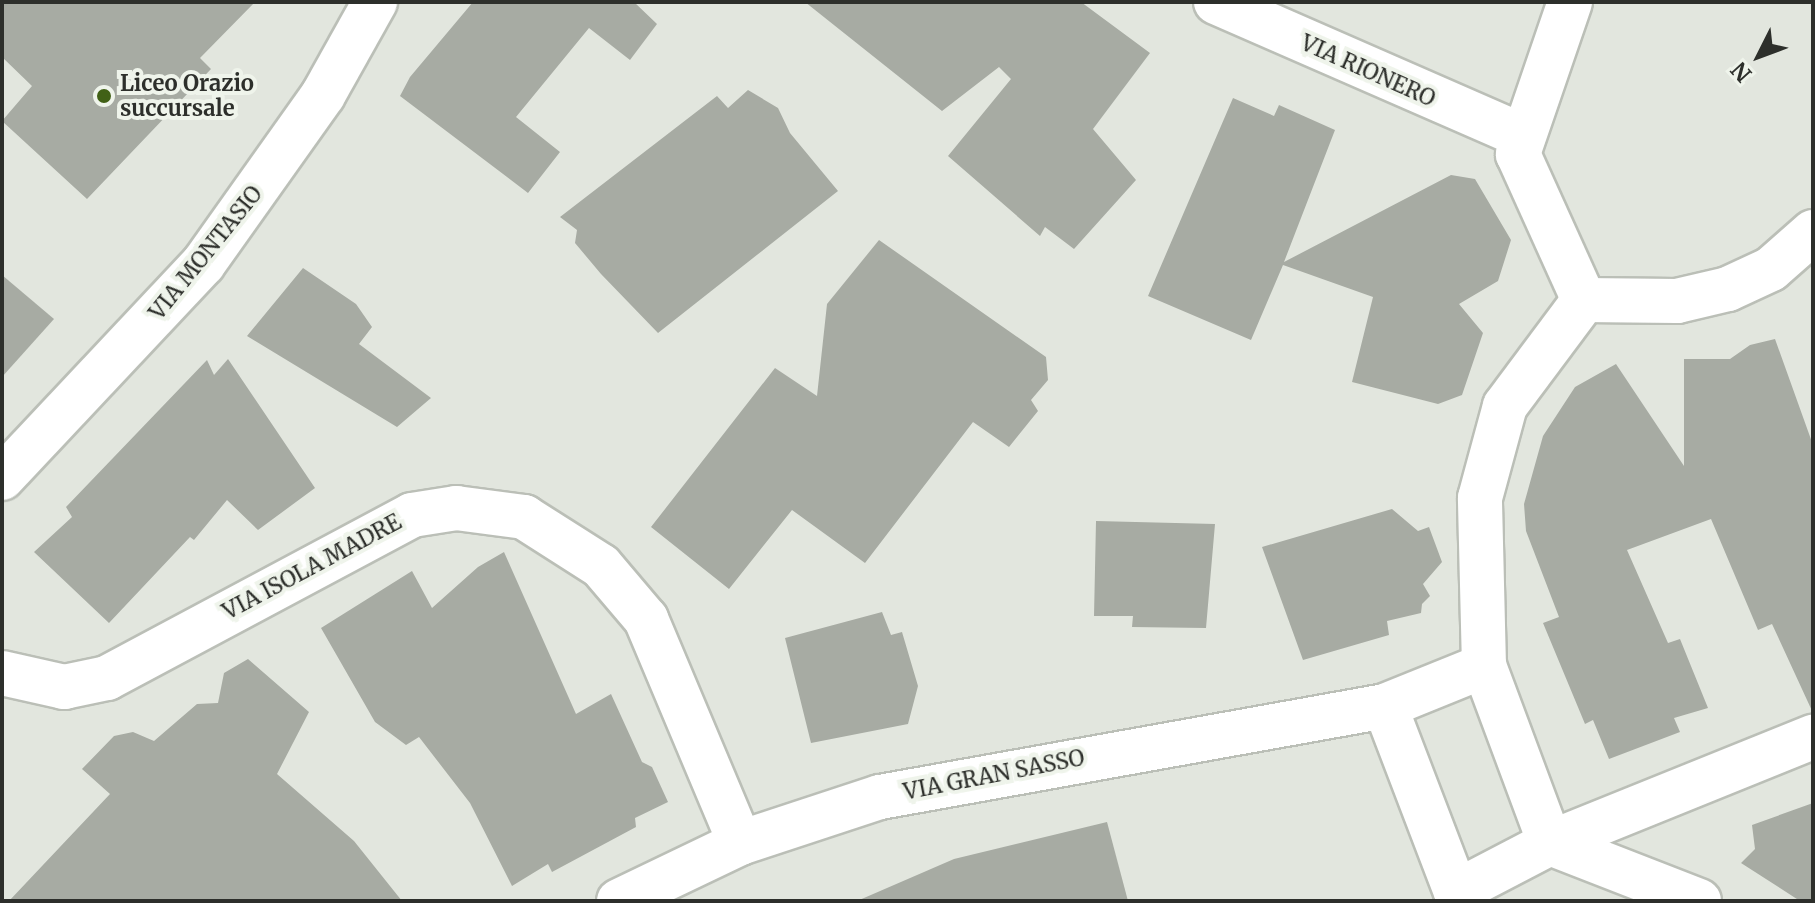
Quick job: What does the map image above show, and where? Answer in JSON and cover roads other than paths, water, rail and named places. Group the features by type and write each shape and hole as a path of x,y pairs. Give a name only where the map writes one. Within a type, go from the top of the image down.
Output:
{"street":[{"name":"VIA MONTASIO","path":"2,478 203,264 323,95 375,2"},
{"name":"VIA RIONERO","path":"1216,2 1523,136"},
{"path":"1570,2 1518,154 1584,300"},
{"path":"1584,300 1677,301 1728,289 1771,269 1813,232"},
{"path":"1584,300 1516,388 1495,429 1479,509 1484,666 1550,843 1699,901"},
{"name":"VIA ISOLA MADRE","path":"2,673 64,687 107,678 412,515 456,508 524,517 601,566 646,619 740,843"},
{"name":"VIA GRAN SASSO","path":"619,901 740,843 880,797 1385,706 1484,666"},
{"path":"1385,706 1454,896 1550,843 1813,737"}],"place":[{"name":"Liceo Orazio succursale","path":"104,96"}]}
